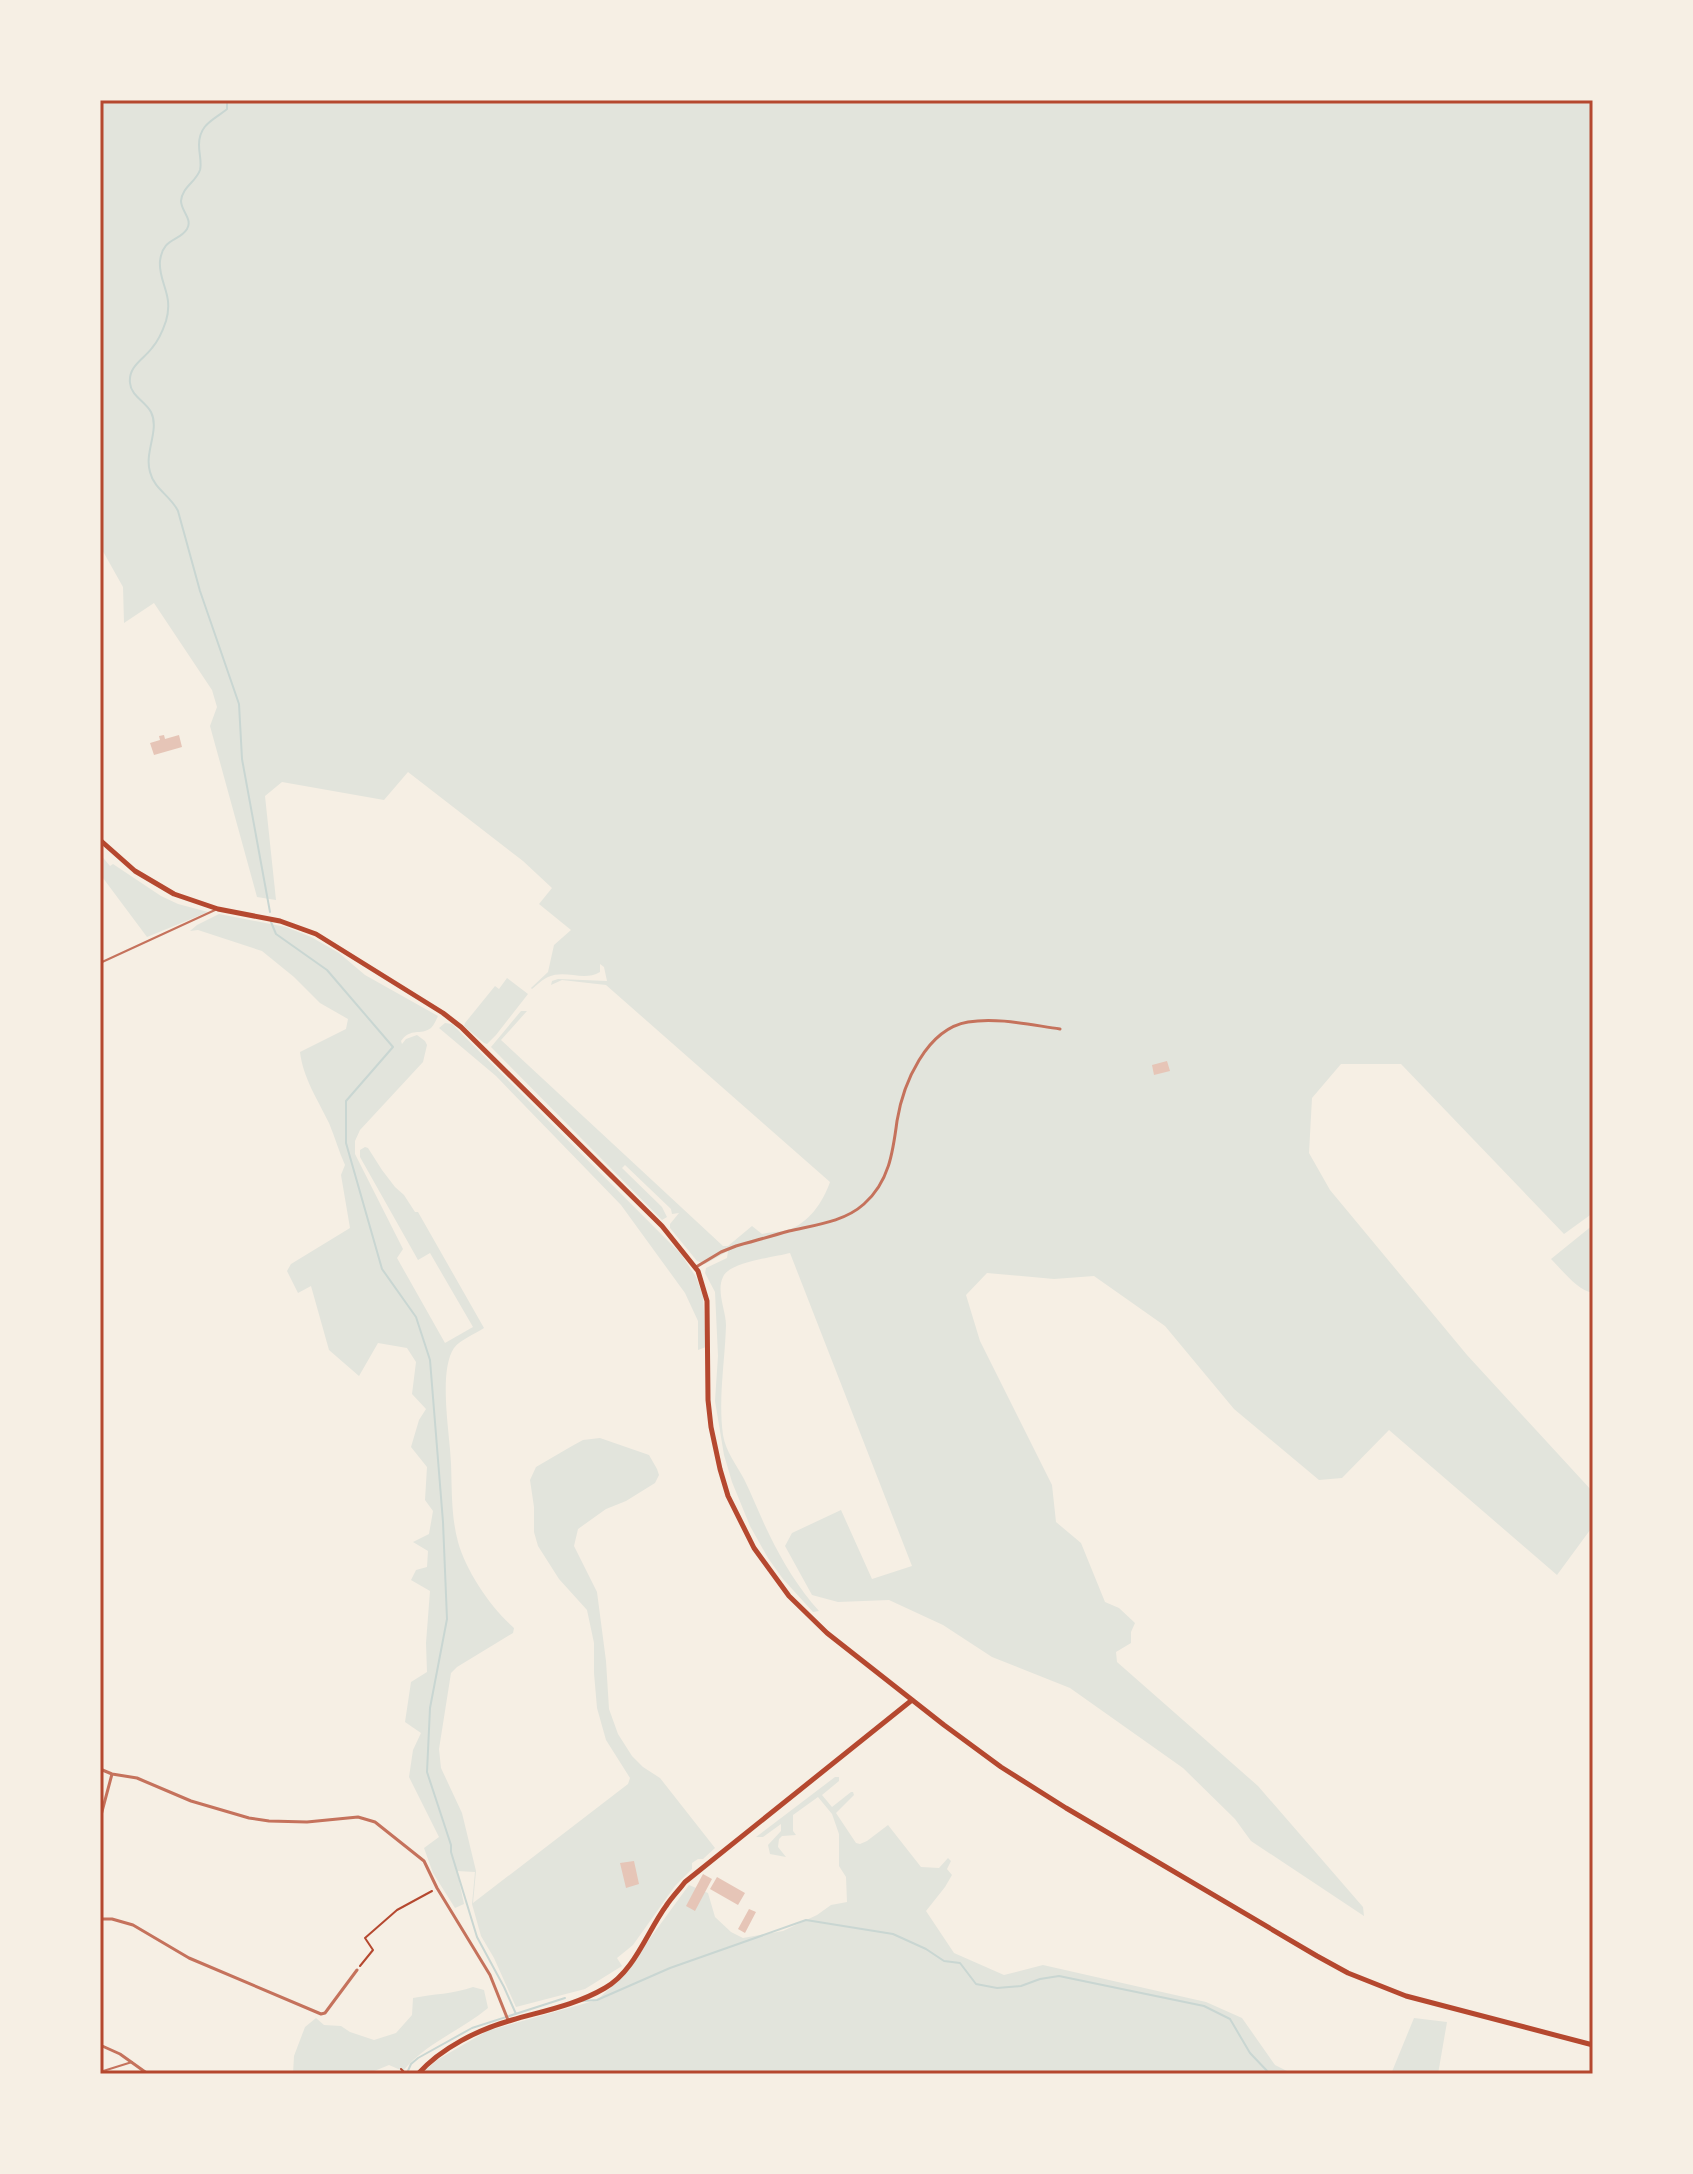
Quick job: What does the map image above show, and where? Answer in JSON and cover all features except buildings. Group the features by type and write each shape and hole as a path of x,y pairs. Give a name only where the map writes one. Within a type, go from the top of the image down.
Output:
{"main road":[{"path":"100,840 151,882 174,894 218,909 280,921 316,934 443,1013 461,1027 662,1226 696,1267 703,1283 707,1301 708,1400 713,1442 728,1496 771,1573 809,1617 1001,1767 1348,1973 1406,1996 1593,2045"},
{"path":"418,2074 458,2043 508,2020 562,2006 607,1987 619,1977 666,1905 685,1882 912,1700"}],"street":[{"path":"696,1267 731,1248 840,1218 863,1205 878,1189 890,1164 900,1103 910,1074 924,1053 950,1028 968,1022 993,1021 1060,1029"},
{"path":"100,1769 137,1778 191,1801 249,1818 307,1822 358,1817 375,1822 420,1857 490,1975 508,2020"},
{"path":"100,1819 112,1774"},
{"path":"100,1919 133,1925 189,1958 321,2014 325,2013 357,1970"},
{"path":"100,2045 133,2062 148,2074"}],"lane":[{"path":"100,963 218,909"},
{"path":"100,2072 133,2062"}],"path":[{"path":"357,1970 373,1950 365,1938 397,1910 437,1888"},
{"path":"401,2069 406,2074"}],"shaded area":[{"path":"100,100 1593,100 1593,1213 1564,1234 1401,1064 1341,1064 1312,1098 1309,1153 1330,1190 1467,1355 1593,1492 1593,1526 1557,1575 1389,1430 1342,1478 1319,1480 1234,1409 1165,1326 1094,1276 1054,1279 987,1273 966,1295 980,1341 1052,1485 1056,1522 1081,1543 1105,1602 1119,1608 1135,1623 1131,1643 1116,1652 1117,1662 1258,1786 1363,1907 1364,1916 1251,1841 1235,1819 1183,1768 1070,1688 992,1657 943,1625 889,1600 838,1602 812,1595 785,1546 792,1533 841,1510 872,1579 912,1566 790,1253 734,1267 721,1283 726,1325 721,1407 724,1441 779,1554 819,1611 813,1612 783,1579 750,1526 724,1455 715,1401 718,1356 715,1292 705,1273 706,1268 727,1258 728,1251 705,1264 697,1261 670,1228 679,1213 672,1214 671,1209 625,1165 622,1168 662,1207 667,1217 662,1220 491,1047 521,1011 527,1011 501,1040 723,1246 728,1246 752,1226 762,1234 796,1227 814,1211 830,1182 606,985 562,980 551,985 558,979 607,981 604,967 600,964 600,972 594,975 555,975 531,988 548,972 554,945 571,930 539,904 552,888 523,861 408,772 384,800 282,782 265,796 276,900 257,897 210,726 217,707 212,690 154,603 124,623 123,587 100,546"},
{"path":"100,854 110,866 113,864 161,896 208,912 147,937 100,874"},
{"path":"219,914 286,927 311,937 339,953 365,975 438,1016 431,1028 408,1034 401,1041 402,1044 417,1035 425,1041 423,1062 360,1130 355,1141 355,1154 403,1249 397,1258 445,1343 473,1327 430,1253 418,1260 360,1157 360,1150 365,1147 418,1212 484,1328 454,1348 449,1359 446,1404 453,1512 458,1542 467,1565 480,1588 514,1628 513,1633 451,1673 439,1749 441,1768 462,1813 476,1871 473,1903 628,1784 630,1778 606,1740 597,1708 594,1643 587,1610 559,1579 538,1546 530,1480 536,1467 583,1440 600,1438 649,1455 657,1469 659,1475 655,1483 606,1509 578,1529 574,1546 597,1592 609,1709 618,1734 632,1756 660,1778 715,1848 703,1859 692,1863 692,1869 675,1886 633,1945 617,1958 622,1966 585,1989 516,2007 481,1936 472,1904 475,1872 457,1871 464,1904 455,1908 433,1873 424,1848 439,1837 409,1777 413,1750 421,1733 405,1722 411,1682 427,1672 430,1591 411,1580 416,1570 427,1567 428,1551 413,1542 429,1534 433,1511 425,1500 427,1467 411,1447 419,1420 426,1409 412,1394 416,1362 407,1348 378,1343 359,1376 329,1350 311,1286 298,1293 287,1271 291,1264 350,1228 341,1175 345,1165 308,1080 300,1052 346,1029 348,1019 320,1003 262,951 198,930 190,931"},
{"path":"507,978 528,994 487,1044 464,1026 495,986 499,989"},
{"path":"445,1023 452,1024 681,1254 696,1277 703,1296 706,1347 698,1350 698,1321 685,1293 621,1205 496,1076 439,1028"},
{"path":"1593,1225 1593,1293 1576,1284 1551,1259"},
{"path":"839,1777 839,1781 822,1795 832,1807 853,1792 854,1795 836,1813 856,1843 867,1841 888,1825 921,1867 939,1868 948,1858 951,1861 947,1869 952,1875 926,1911 954,1953 1004,1975 1043,1965 1206,2002 1242,2018 1275,2065 1293,2074 421,2074 437,2060 487,2031 597,2000 621,1978 689,1885 708,1893 715,1917 743,1938 783,1931 831,1905 847,1902 846,1877 839,1866 839,1834 832,1814 818,1797 793,1815 796,1835 779,1839 778,1847 786,1857 770,1854 768,1845 781,1831 781,1824 763,1837 756,1837"},
{"path":"473,1987 484,1990 488,2008 422,2053 403,2071 389,2065 367,2074 293,2074 294,2056 305,2027 316,2018 324,2025 341,2026 374,2040 396,2033 412,2015 413,1998"},
{"path":"1414,2018 1447,2022 1438,2074 1391,2074"}],"waterway":[{"path":"227,100 227,109 208,123 200,138 200,170 181,201 189,222 187,229 162,253 160,268 168,303 166,321 154,345 131,372 130,383 151,412 154,426 150,472 178,511 200,591 239,704 242,759 270,912"},
{"path":"271,922 276,934 327,970 393,1047 346,1101 346,1143 382,1269 416,1317 430,1360 447,1619 430,1708 427,1772 477,1937 516,2014"},
{"path":"582,2001 597,2000 670,1968 806,1920 893,1934 944,1961 960,1963 976,1984 997,1988 1021,1986 1059,1976 1204,2006 1230,2019 1250,2053 1270,2074"},
{"path":"407,2073 418,2058 472,2028 565,1998"}]}
